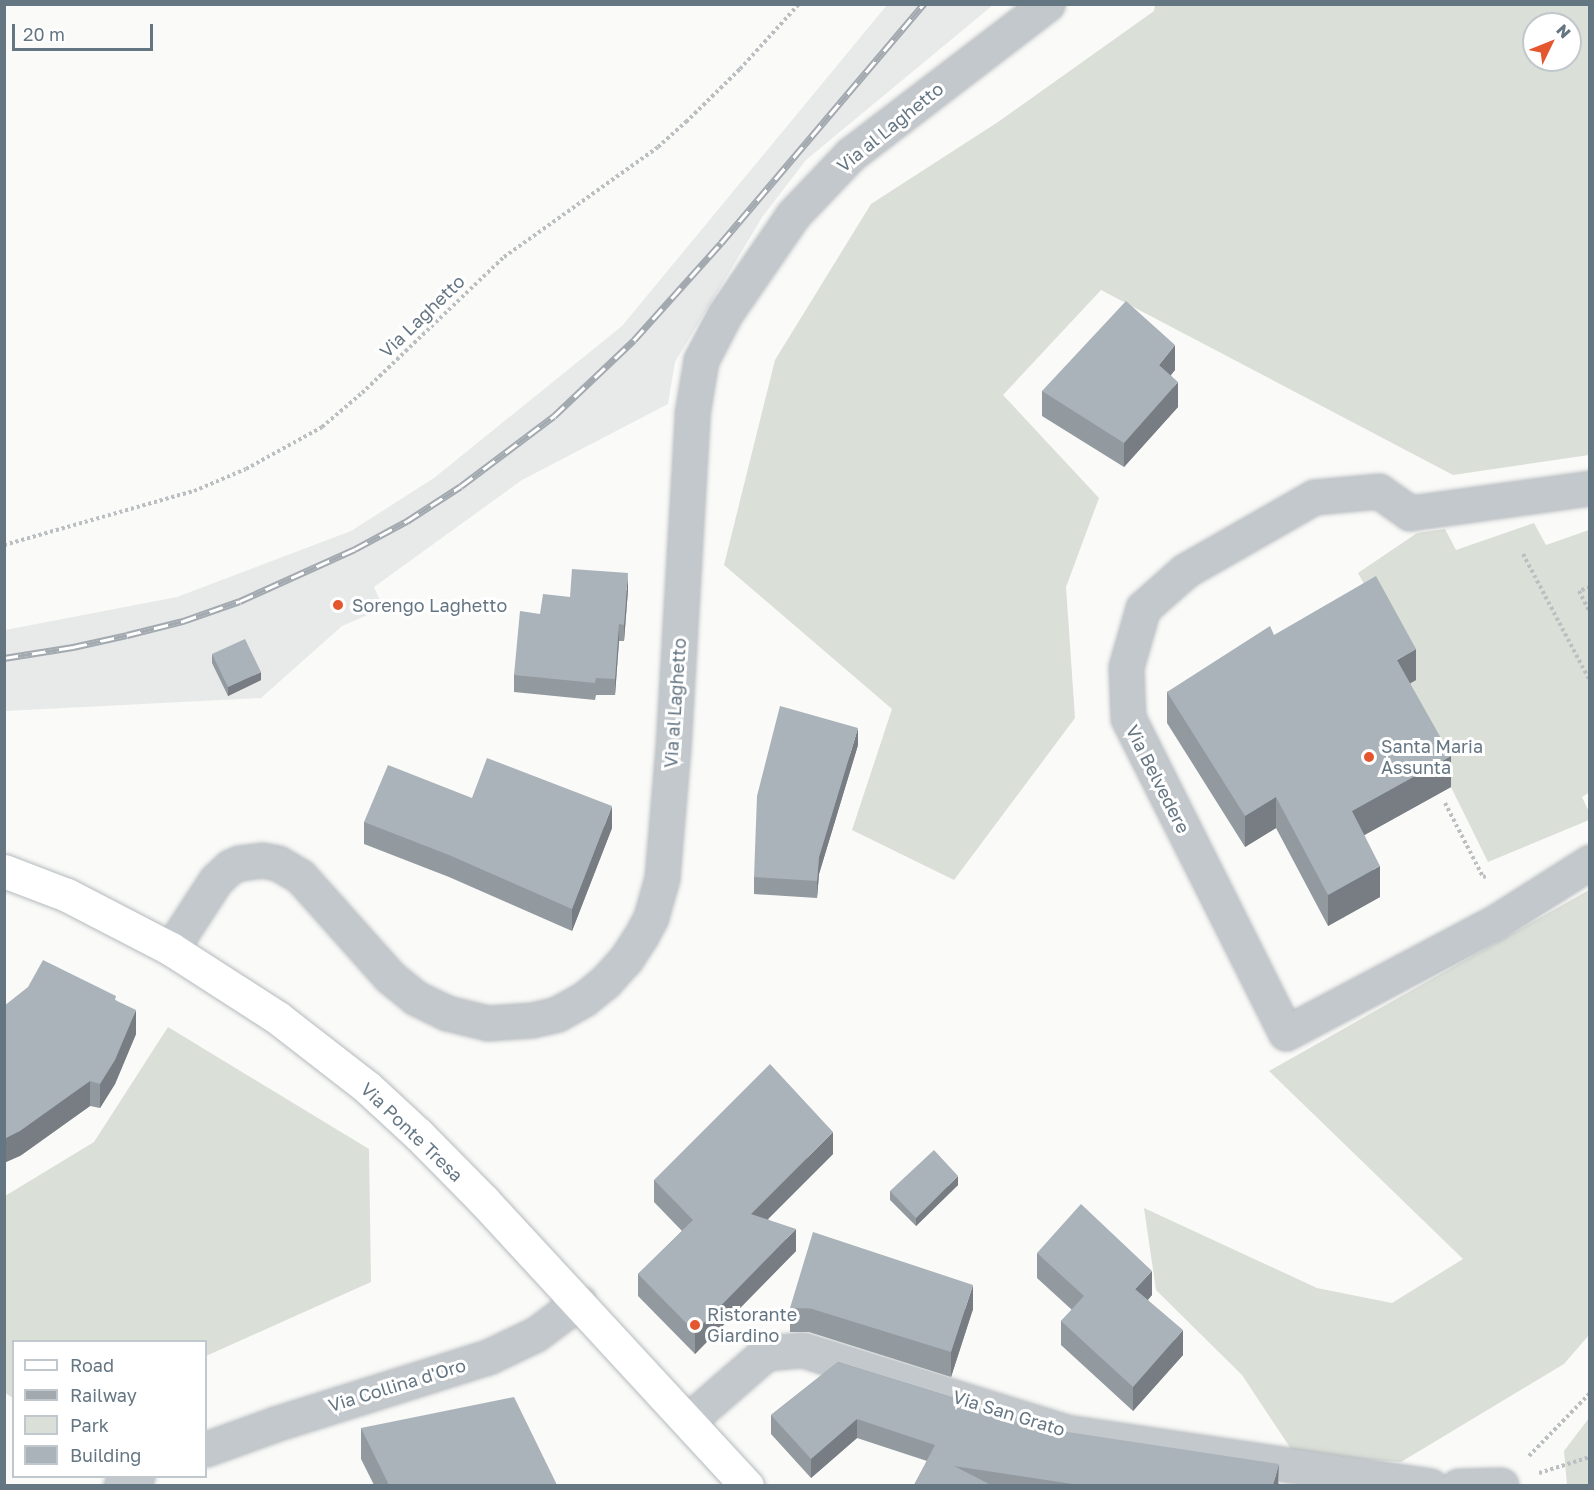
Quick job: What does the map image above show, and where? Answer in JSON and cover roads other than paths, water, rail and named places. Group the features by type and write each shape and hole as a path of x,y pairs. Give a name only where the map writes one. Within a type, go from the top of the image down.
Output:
{"main road":[{"name":"Via Ponte Tresa","path":"4,871 67,896 171,949 278,1018 367,1087 418,1134 579,1302 747,1485"}],"street":[{"name":"Via al Laghetto","path":"171,949 216,880 230,867 239,863 262,860 278,864 300,876 390,976 416,998 447,1013 488,1023 509,1024 557,1014 584,999 619,966 651,917 662,878 673,748 692,414 701,360 725,314 793,215 851,154 1047,4"},
{"name":"Via Belvedere","path":"1590,488 1410,513 1379,491 1314,497 1185,571 1143,608 1126,667 1128,718 1286,1034 1494,923 1590,862"},
{"name":"Via Collina d'Oro","path":"207,1449 275,1424 488,1357 536,1334 579,1302"},
{"name":"Via San Grato","path":"688,1421 766,1353 803,1350 1066,1432 1430,1485"},
{"path":"1458,1485 1501,1485"}],"railway":[{"path":"4,658 73,647 127,635 183,621 240,601 355,549 407,521 461,486 554,416 634,340 721,243 924,4"}],"place":[{"name":"Sorengo Laghetto","path":"338,605"},
{"name":"Santa Maria Assunta","path":"1369,757"},
{"name":"Ristorante Giardino","path":"695,1325"}]}
